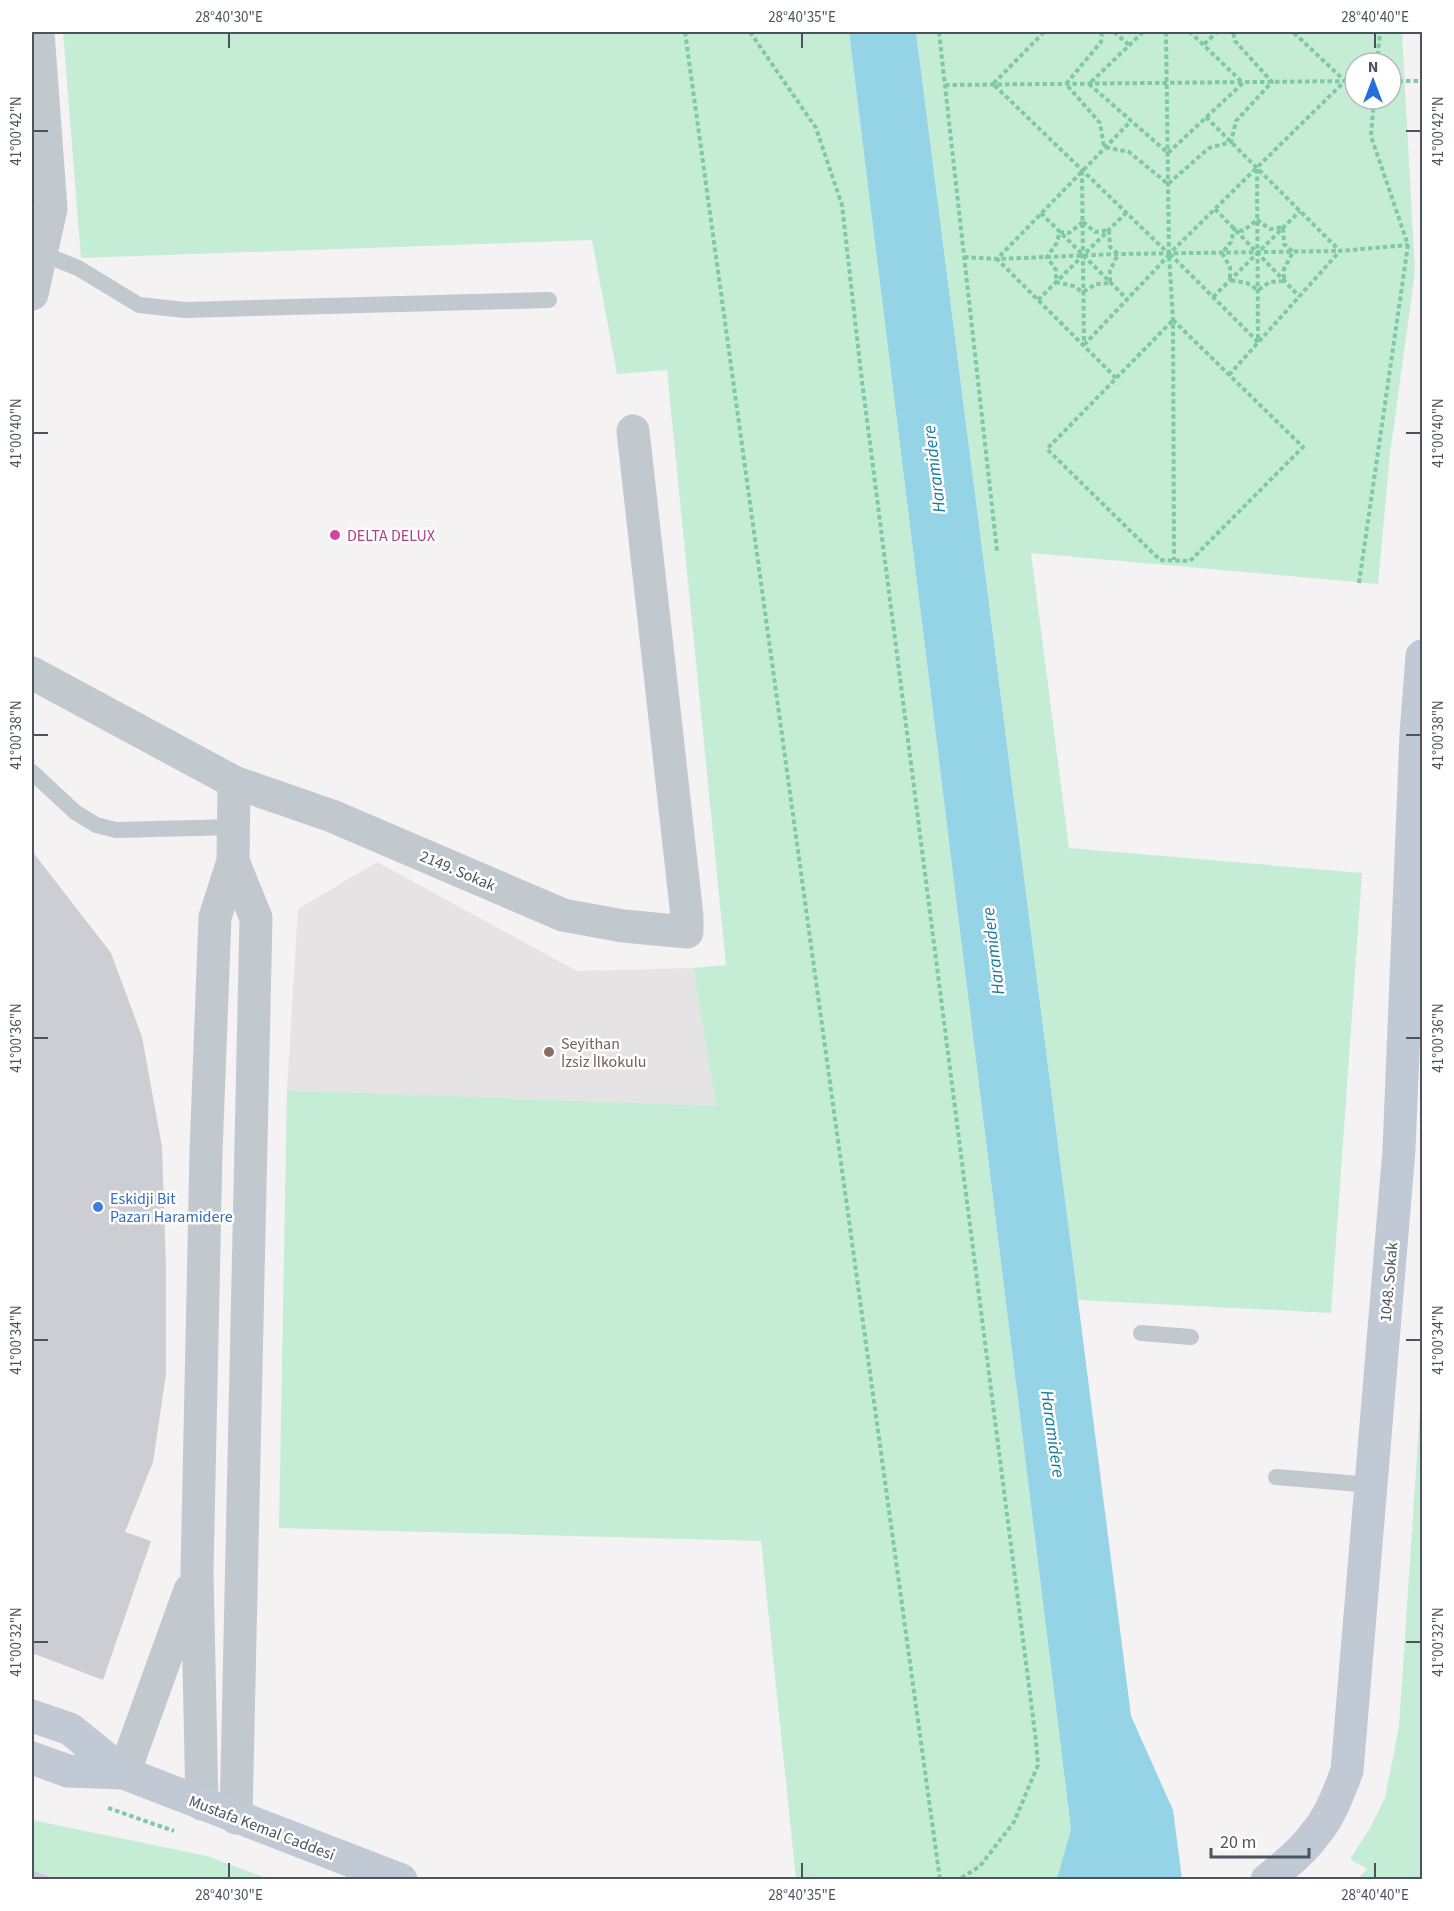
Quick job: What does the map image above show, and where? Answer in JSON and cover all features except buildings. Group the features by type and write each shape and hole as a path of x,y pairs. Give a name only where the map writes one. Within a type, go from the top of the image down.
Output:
{"main road":[{"name":"1048. Sokak","path":"1267,1880 1291,1860 1317,1833 1338,1795 1347,1771 1399,1150 1416,734 1422,656"},
{"name":"Mustafa Kemal Caddesi","path":"32,1716 70,1729 124,1773 401,1880"},
{"name":"Mustafa Kemal Caddesi","path":"32,1758 68,1771 124,1773"}],"street":[{"path":"32,294 51,209 38,32"},
{"name":"2149. Sokak","path":"32,673 234,782 332,816 563,915 623,926 687,932 633,431"},
{"path":"202,1804 196,1572 206,1152 215,917 233,861 234,782"},
{"path":"233,861 256,918 236,1818"},
{"path":"124,1773 196,1572"}],"lane":[{"path":"41,253 78,268 139,305 185,310 549,300"},
{"path":"32,772 75,812 96,825 116,830 234,827"},
{"path":"1141,1333 1191,1337"},
{"path":"1276,1477 1372,1485"}],"path":[{"path":"685,32 940,1880"},
{"path":"750,32 816,128 842,205 867,421 1036,1741 1038,1765 1014,1822 980,1866 958,1880"},
{"path":"939,32 997,550"},
{"path":"993,84 1044,32"},
{"path":"1066,84 1101,42 1102,32"},
{"path":"1114,32 1129,45"},
{"path":"1089,84 1143,32"},
{"path":"1166,32 1169,254 1173,320 1174,560"},
{"path":"1190,32 1243,82"},
{"path":"1204,44 1217,32"},
{"path":"1233,32 1234,41 1272,82"},
{"path":"1293,32 1343,79"},
{"path":"1378,51 1380,32"},
{"path":"945,85 1343,81"},
{"path":"1403,81 1422,81"},
{"path":"1168,153 1243,82"},
{"path":"1231,142 1236,121 1272,82"},
{"path":"1084,345 1169,254 1343,83"},
{"path":"993,84 1258,342"},
{"path":"1066,84 1100,123 1104,147"},
{"path":"1089,84 1168,153"},
{"path":"1359,583 1408,245 1371,136 1373,111"},
{"path":"1206,117 1340,251"},
{"path":"998,259 1131,121"},
{"path":"1168,184 1209,148 1231,142"},
{"path":"1104,147 1129,152 1168,184"},
{"path":"1257,168 1258,342"},
{"path":"1082,171 1084,345"},
{"path":"1215,209 1299,296"},
{"path":"1213,297 1300,211"},
{"path":"1038,300 1126,212"},
{"path":"1041,213 1127,300"},
{"path":"1257,220 1270,230 1283,227"},
{"path":"1234,230 1243,231 1257,220"},
{"path":"1083,222 1095,232 1109,230"},
{"path":"1060,232 1069,233 1083,222"},
{"path":"1283,227 1284,244 1293,252"},
{"path":"1109,230 1110,247 1118,255"},
{"path":"1222,253 1231,242 1234,230"},
{"path":"1047,257 1056,244 1060,232"},
{"path":"964,257 998,259 1340,251 1408,245"},
{"path":"1229,375 1340,251"},
{"path":"1284,281 1284,269 1293,252"},
{"path":"1222,253 1230,267 1230,280"},
{"path":"1110,283 1110,271 1118,255"},
{"path":"1047,257 1056,270 1056,282"},
{"path":"998,259 1116,378"},
{"path":"1230,280 1247,283 1258,290"},
{"path":"1258,290 1270,282 1284,281"},
{"path":"1056,282 1072,285 1083,292"},
{"path":"1083,292 1096,284 1110,283"},
{"path":"1173,320 1303,447 1190,561 1160,560 1047,449 1173,320"},
{"path":"106,1808 182,1834"}],"shaded area":[{"path":"377,862 577,971 693,968 716,1106 287,1090 298,909"}],"green space":[{"path":"63,32 849,32 1071,1829 1057,1879 796,1879 761,1541 279,1528 287,1090 716,1106 693,968 726,965 667,370 617,374 592,240 81,258"},
{"path":"916,32 1402,32 1415,272 1390,454 1378,584 1031,553 1069,848 1362,873 1331,1313 1078,1300"},
{"path":"1422,1380 1422,1879 1358,1879 1367,1869 1350,1859 1370,1828 1385,1798 1399,1726"},
{"path":"32,1820 207,1856 269,1879 57,1879 32,1870"}],"water":[{"name":"Haramidere","path":"849,32 916,32 1131,1716 1173,1810 1182,1879 1057,1879 1071,1829"}],"place":[{"name":"DELTA DELUX","path":"335,535"},
{"name":"Seyithan İzsiz İlkokulu","path":"549,1052"},
{"name":"Eskidji Bit Pazarı Haramidere","path":"98,1207"}]}
